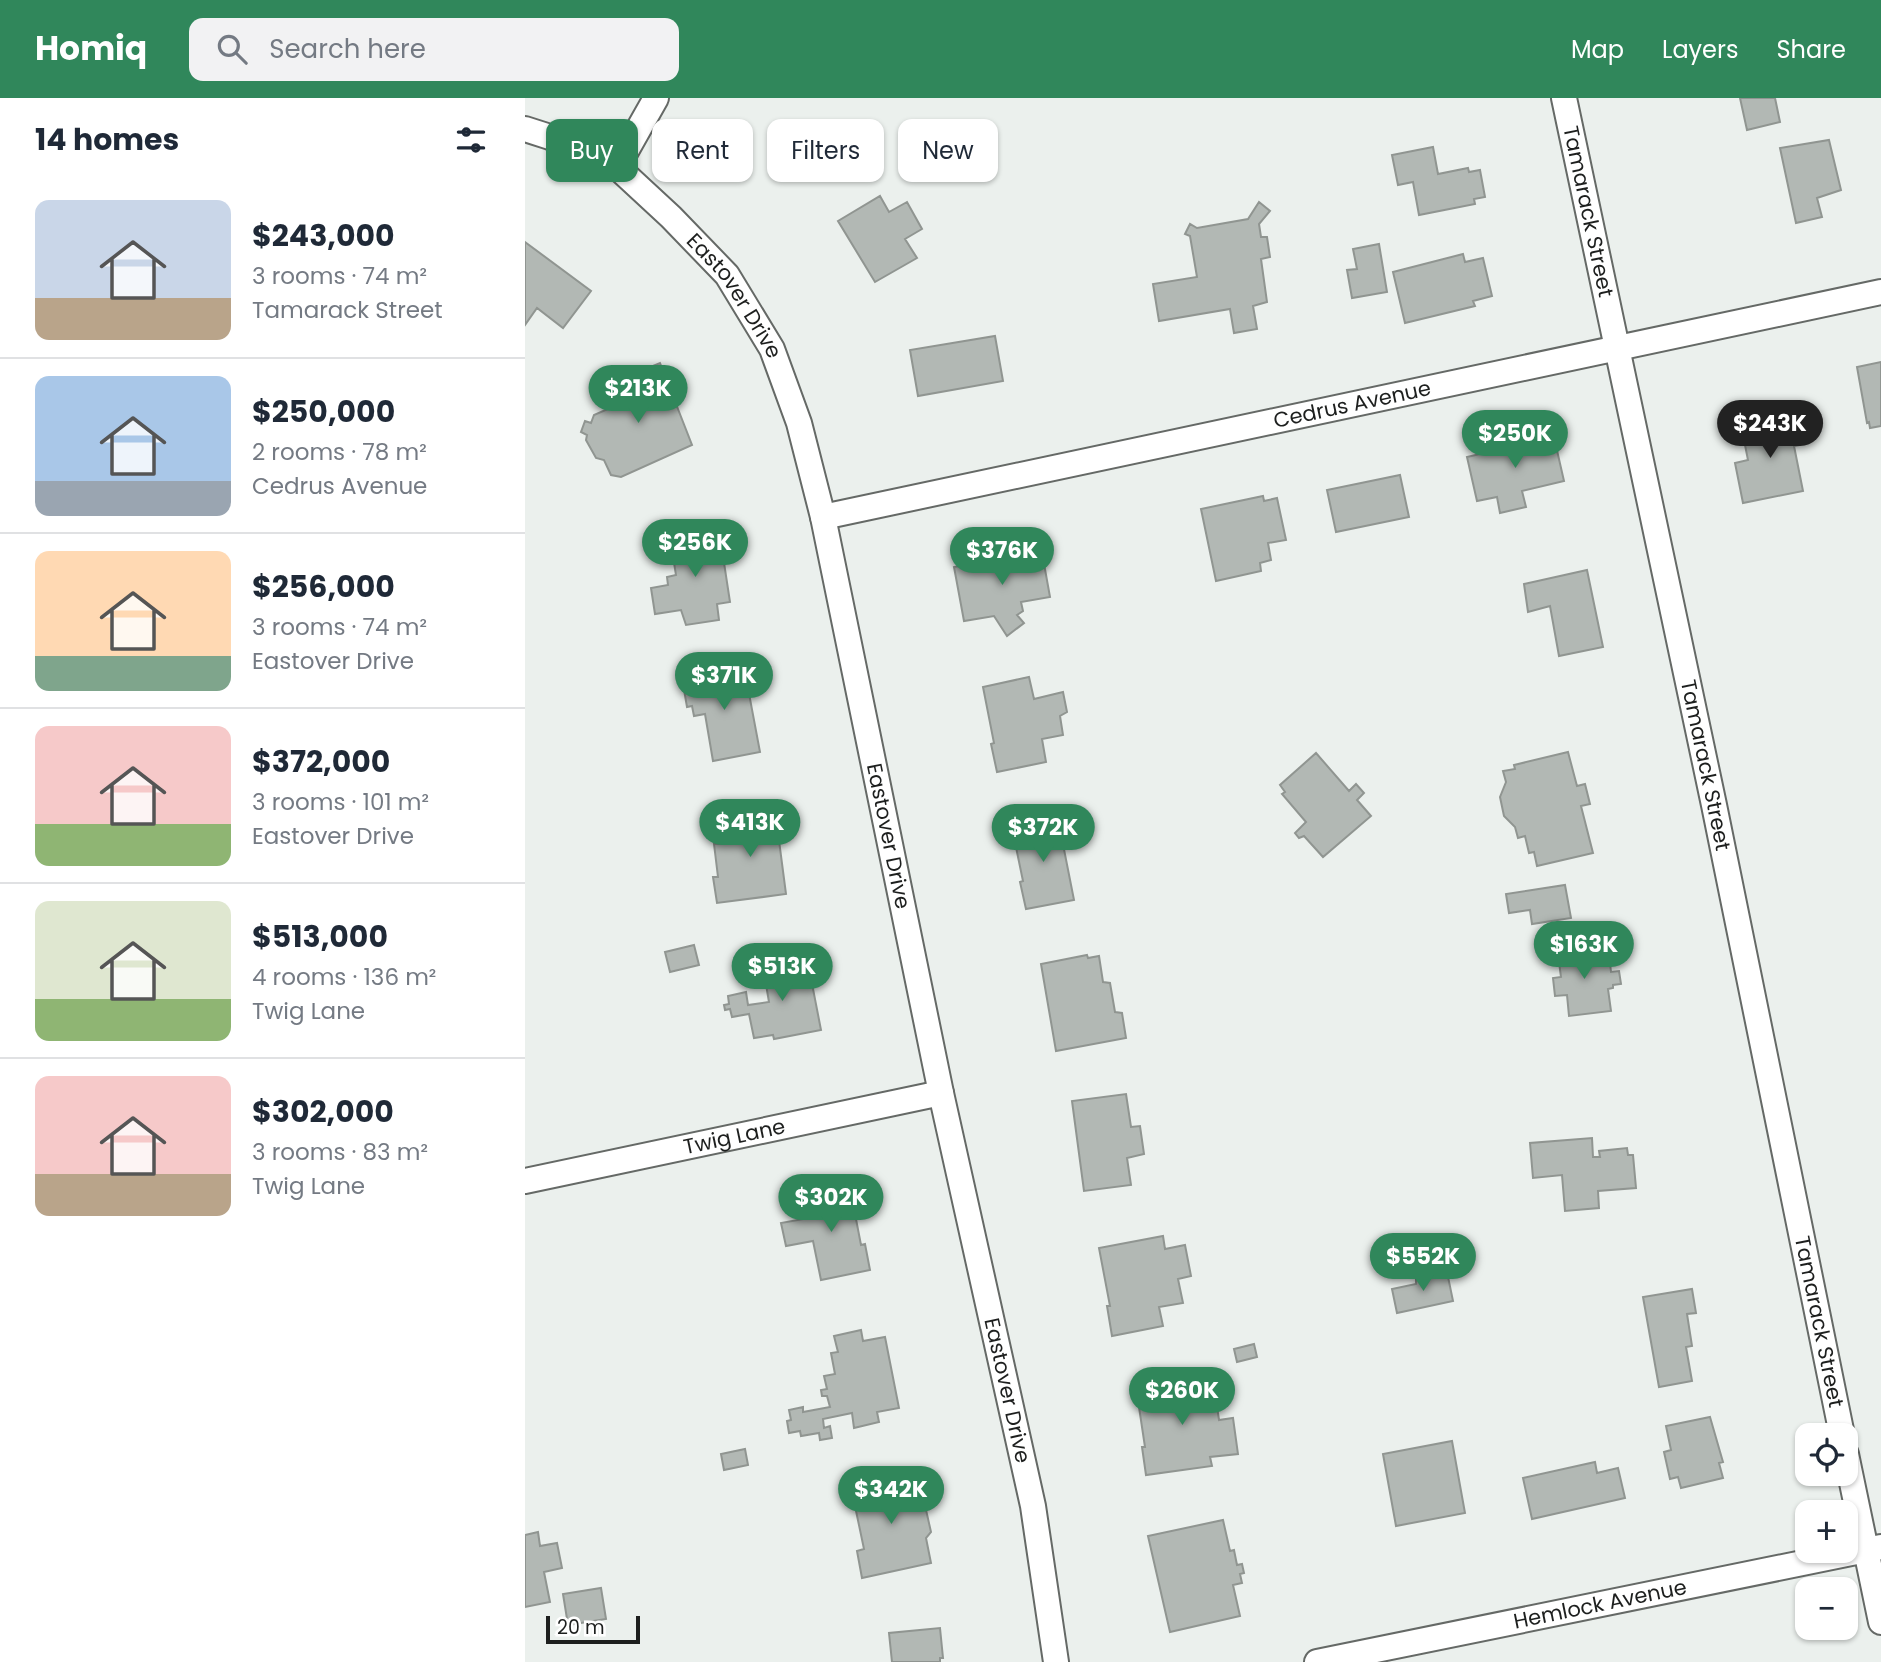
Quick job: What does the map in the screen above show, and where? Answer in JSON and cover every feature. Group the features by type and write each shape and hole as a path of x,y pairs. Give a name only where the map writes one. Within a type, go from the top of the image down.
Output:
{"street":[{"path":"638,130 656,98"},
{"name":"Tamarack Street","path":"1564,98 1714,805 1840,1423"},
{"name":"Eastover Drive","path":"525,129 546,136"},
{"name":"Eastover Drive","path":"633,182 726,275 772,349 799,423 823,517 941,1093 1033,1506 1056,1662"},
{"name":"Cedrus Avenue","path":"823,517 1881,292"},
{"name":"Twig Lane","path":"525,1181 941,1093"},
{"path":"1855,1486 1873,1548 1881,1622"},
{"name":"Hemlock Avenue","path":"1317,1662 1873,1548"}],"building":[{"path":"1740,98 1775,98 1780,122 1747,130"},
{"path":"1829,140 1841,190 1817,198 1822,217 1796,223 1780,148"},
{"path":"1433,147 1438,174 1468,168 1469,172 1480,170 1485,197 1474,199 1475,204 1419,215 1413,182 1398,185 1392,155"},
{"path":"880,196 889,212 907,202 922,229 905,239 917,258 875,282 838,221"},
{"path":"1259,202 1270,211 1259,224 1261,237 1267,237 1270,257 1261,259 1267,302 1253,306 1257,329 1234,333 1230,309 1159,321 1153,284 1197,277 1190,236 1185,234 1190,224 1197,228 1248,219"},
{"path":"525,242 591,291 563,328 537,308 525,325"},
{"path":"1379,244 1387,292 1352,298 1347,270 1357,269 1353,249"},
{"path":"1463,254 1465,262 1483,258 1492,296 1473,301 1475,306 1405,323 1393,272"},
{"path":"995,336 1003,381 918,396 910,350"},
{"path":"1881,362 1881,426 1870,428 1857,367"},
{"path":"660,363 692,445 621,477 611,475 604,460 596,458 586,440 587,435 581,432 585,421 591,423 594,415 624,402 614,382"},
{"path":"1794,414 1800,445 1794,446 1803,491 1743,503 1735,463 1748,460 1741,425"},
{"path":"1553,433 1564,481 1522,491 1526,507 1500,513 1497,497 1477,501 1467,457 1493,451 1492,446"},
{"path":"1400,475 1409,517 1336,532 1327,490"},
{"path":"1263,496 1264,501 1277,498 1286,540 1268,543 1271,560 1260,563 1261,571 1216,581 1201,509"},
{"path":"719,530 730,602 717,604 719,620 686,625 681,610 655,614 651,588 668,585 667,577 676,575 670,538"},
{"path":"1041,547 1050,597 1021,602 1023,611 1017,615 1024,623 1007,636 994,616 964,621 954,567 1012,557 1011,552"},
{"path":"1587,570 1603,647 1559,656 1550,606 1528,612 1524,584"},
{"path":"744,667 760,752 713,761 705,714 694,716 692,706 687,707 682,678"},
{"path":"1029,677 1034,699 1063,692 1067,712 1060,716 1063,735 1042,739 1046,762 997,772 983,687"},
{"path":"1568,752 1577,786 1585,784 1590,804 1581,806 1593,853 1537,866 1534,852 1529,853 1525,836 1518,838 1515,827 1504,816 1500,797 1506,782 1503,771 1515,769 1514,765"},
{"path":"1316,753 1349,791 1356,784 1364,793 1357,800 1371,816 1323,857 1304,836 1299,838 1295,833 1306,822 1282,794 1285,792 1280,785"},
{"path":"775,810 786,894 717,903 713,877 718,877 714,844 729,843 726,817"},
{"path":"1058,819 1074,900 1026,909 1012,828"},
{"path":"1565,885 1571,918 1532,924 1530,910 1509,913 1506,894"},
{"path":"1579,943 1580,951 1594,950 1595,959 1602,958 1603,964 1610,963 1611,972 1619,971 1621,984 1608,989 1611,1011 1569,1016 1567,995 1555,996 1553,978 1561,977 1557,947"},
{"path":"694,945 699,965 670,972 665,952"},
{"path":"1087,955 1088,958 1099,956 1103,982 1110,983 1115,1012 1122,1013 1126,1038 1056,1051 1041,964"},
{"path":"807,958 821,1030 774,1039 773,1035 754,1038 749,1014 732,1017 730,1009 725,1010 724,1005 729,1004 728,996 746,992 748,1005 769,1002 763,967"},
{"path":"1126,1094 1131,1127 1140,1126 1144,1154 1127,1158 1131,1185 1084,1191 1072,1101"},
{"path":"1592,1138 1593,1157 1600,1157 1599,1151 1627,1148 1628,1155 1633,1155 1636,1188 1598,1191 1599,1208 1565,1211 1562,1175 1533,1178 1530,1143"},
{"path":"850,1188 861,1245 865,1244 870,1270 821,1280 813,1241 786,1246 781,1223 809,1218 805,1196"},
{"path":"1163,1236 1165,1249 1185,1245 1191,1276 1178,1279 1183,1303 1159,1307 1163,1326 1112,1336 1107,1306 1110,1306 1099,1248"},
{"path":"1447,1272 1453,1301 1397,1313 1392,1289 1416,1284 1416,1279"},
{"path":"1692,1289 1696,1313 1687,1314 1692,1346 1686,1347 1692,1381 1659,1387 1643,1297"},
{"path":"861,1330 863,1341 885,1337 899,1408 877,1412 879,1422 854,1428 852,1413 823,1419 824,1428 830,1426 832,1438 820,1440 819,1433 801,1436 800,1431 789,1433 789,1410 803,1407 803,1412 830,1407 827,1396 822,1396 821,1390 827,1389 824,1376 835,1374 831,1353 838,1352 834,1336"},
{"path":"1254,1344 1257,1357 1237,1362 1234,1349"},
{"path":"1204,1377 1206,1395 1215,1393 1219,1420 1233,1418 1238,1454 1210,1457 1212,1466 1146,1475 1142,1447 1145,1447 1136,1387"},
{"path":"1710,1417 1723,1462 1719,1463 1723,1478 1681,1488 1678,1477 1670,1479 1664,1452 1671,1450 1666,1426"},
{"path":"1452,1441 1465,1513 1396,1526 1383,1454"},
{"path":"745,1449 748,1465 724,1470 721,1454"},
{"path":"1595,1462 1597,1473 1618,1468 1625,1498 1532,1519 1523,1478"},
{"path":"913,1474 918,1499 924,1501 931,1532 926,1538 931,1563 862,1578 857,1551 864,1549 851,1487"},
{"path":"1223,1520 1230,1551 1234,1550 1237,1565 1242,1564 1244,1573 1240,1574 1242,1583 1233,1585 1240,1616 1170,1632 1148,1536"},
{"path":"538,1532 540,1546 557,1543 562,1568 544,1572 550,1602 525,1607 525,1535"},
{"path":"601,1588 606,1619 568,1625 563,1594"},
{"path":"940,1628 943,1658 940,1658 940,1662 892,1662 889,1633"}]}
